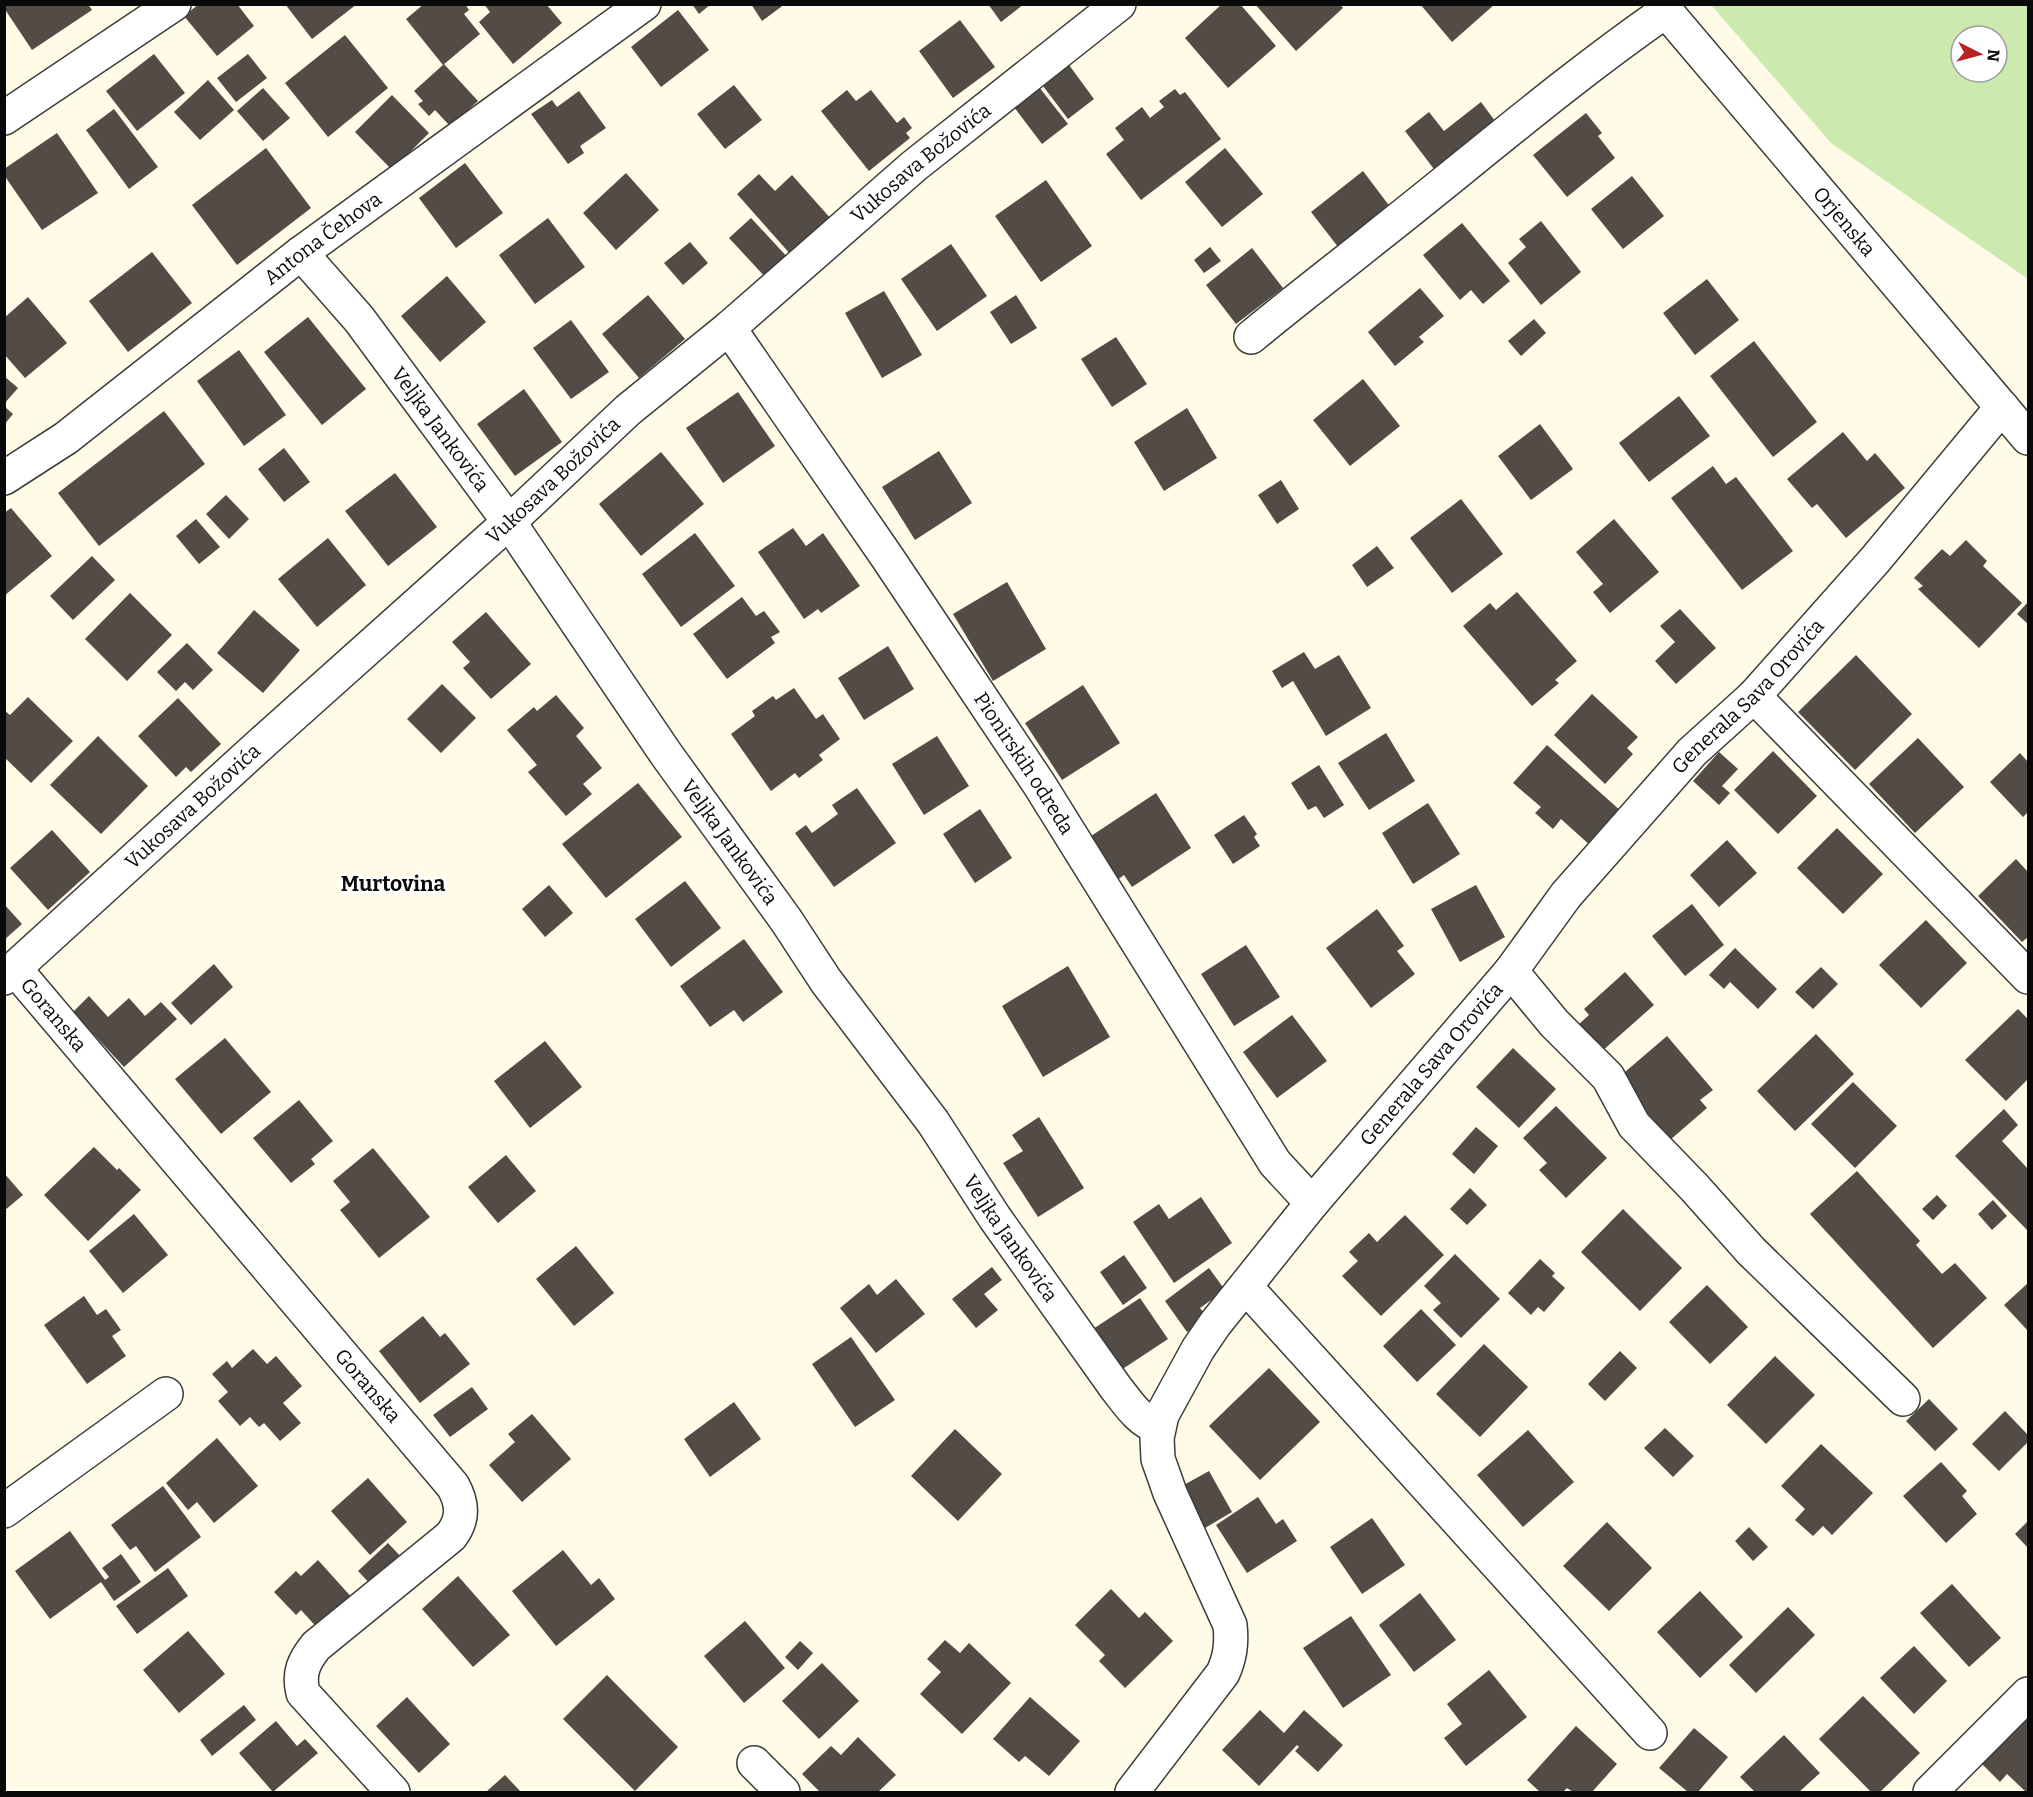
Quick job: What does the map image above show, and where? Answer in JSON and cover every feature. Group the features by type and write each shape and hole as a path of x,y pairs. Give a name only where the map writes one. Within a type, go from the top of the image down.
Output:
{"street":[{"path":"4,118 174,4"},
{"name":"Antona Čehova","path":"4,478 66,438 301,253 644,4"},
{"name":"Vukosava Božovića","path":"10,974 272,734 509,522 628,410 729,328 914,166 1119,4"},
{"path":"1251,337 1327,274 1376,238 1663,8"},
{"name":"Orjenska","path":"1663,8 2028,438"},
{"name":"Veljka Jankovića","path":"301,253 359,319 509,522 666,754 786,920 826,981 933,1122 995,1218 1116,1388 1137,1414 1146,1422 1158,1427"},
{"name":"Pionirskih odreda","path":"729,328 888,556 1039,784 1275,1163 1312,1203"},
{"name":"Generala Sava Orovića","path":"1132,1792 1223,1674 1232,1641 1230,1625 1170,1493 1157,1450 1158,1427 1174,1391 1198,1349 1215,1324 1312,1203 1511,971 1566,895 1692,752 1754,696 1875,560 2002,407"},
{"path":"1754,696 2028,977"},
{"path":"1511,971 1554,1023 1608,1077 1634,1125 1751,1251 1903,1399"},
{"name":"Goranska","path":"10,974 453,1486 459,1497 461,1516 451,1536 316,1646 302,1667 300,1682 303,1693 393,1792"},
{"path":"1246,1287 1650,1733"},
{"path":"4,1511 166,1394"},
{"path":"1947,1787 2028,1695"},
{"path":"753,1763 783,1792"}],"green space":[{"path":"1711,5 2028,5 2028,279 1831,143"}],"building":[{"path":"4,4 88,4 92,10 32,50 4,8"},
{"path":"199,4 237,4 254,26 217,56 184,16"},
{"path":"285,4 357,4 312,39"},
{"path":"424,4 465,4 469,10 464,14 480,34 443,65 406,19"},
{"path":"484,4 546,4 562,23 513,64 479,22 490,12"},
{"path":"692,4 711,4 699,14"},
{"path":"751,4 785,4 762,21"},
{"path":"988,4 1024,4 1001,22"},
{"path":"1222,4 1240,4 1276,46 1228,88 1185,38"},
{"path":"1255,4 1340,4 1343,8 1296,51"},
{"path":"1420,4 1495,4 1452,42"},
{"path":"678,10 709,50 661,87 631,47"},
{"path":"960,20 995,67 953,98 919,51"},
{"path":"345,35 388,88 328,137 285,83"},
{"path":"154,54 185,93 137,131 106,91"},
{"path":"248,54 267,78 236,102 217,78"},
{"path":"444,64 478,101 450,126 435,110 429,116 418,104 423,101 414,91"},
{"path":"1069,65 1094,99 1068,119 1043,86"},
{"path":"208,80 234,110 200,140 174,112"},
{"path":"734,85 762,120 725,149 697,114"},
{"path":"1039,87 1068,124 1042,144 1014,107"},
{"path":"263,88 290,118 263,141 237,111"},
{"path":"1175,89 1180,95 1185,92 1221,139 1141,200 1106,154 1124,140 1115,128 1142,107 1150,118 1164,107 1159,101"},
{"path":"847,90 856,101 871,90 897,123 904,117 912,128 906,133 910,138 869,171 821,111"},
{"path":"579,91 606,128 580,146 584,153 568,164 531,114 552,100 557,107"},
{"path":"392,95 429,133 392,170 355,132"},
{"path":"1481,102 1498,125 1437,173 1405,131 1429,112 1444,131"},
{"path":"114,109 158,167 129,189 86,130"},
{"path":"1586,113 1602,133 1598,136 1615,158 1567,197 1533,155"},
{"path":"57,133 98,193 42,230 4,175 4,169"},
{"path":"266,148 311,208 237,265 192,205"},
{"path":"1225,148 1263,194 1222,227 1185,182"},
{"path":"465,163 503,213 456,248 419,198"},
{"path":"1363,171 1394,212 1342,252 1311,212"},
{"path":"626,173 659,210 616,250 583,213"},
{"path":"759,174 775,191 792,175 832,220 792,256 737,194"},
{"path":"1632,176 1664,216 1623,249 1591,209"},
{"path":"1046,180 1092,246 1041,282 995,216"},
{"path":"548,218 585,267 535,304 499,255"},
{"path":"751,218 790,260 768,280 729,238"},
{"path":"1541,221 1581,272 1541,305 1508,263 1526,247 1519,239"},
{"path":"1462,223 1510,281 1483,304 1471,290 1460,300 1423,255"},
{"path":"690,242 708,263 683,285 664,263"},
{"path":"951,244 987,296 937,331 901,279"},
{"path":"1210,247 1221,261 1204,273 1194,260"},
{"path":"1252,248 1283,288 1236,324 1206,285"},
{"path":"152,252 192,303 128,352 89,301"},
{"path":"447,276 486,322 440,362 401,316"},
{"path":"1707,279 1739,320 1695,355 1663,313"},
{"path":"1420,288 1444,316 1419,337 1424,342 1395,366 1368,332"},
{"path":"884,291 922,355 882,378 845,313"},
{"path":"648,295 685,339 639,378 602,334"},
{"path":"1016,295 1037,328 1011,344 990,312"},
{"path":"28,297 67,343 25,378 4,354 4,318"},
{"path":"308,317 366,389 322,425 264,352"},
{"path":"1534,319 1546,333 1521,356 1508,341"},
{"path":"571,320 609,372 571,399 533,348"},
{"path":"1116,337 1147,384 1112,407 1081,359"},
{"path":"1754,341 1817,422 1773,457 1710,376"},
{"path":"239,350 286,415 244,446 197,381"},
{"path":"4,376 18,388 4,404"},
{"path":"1363,379 1400,426 1350,466 1313,420"},
{"path":"524,389 562,442 515,476 477,424"},
{"path":"738,392 775,446 723,483 686,428"},
{"path":"1679,396 1710,436 1649,482 1619,443"},
{"path":"4,406 13,414 4,425"},
{"path":"1187,408 1217,458 1164,491 1134,442"},
{"path":"164,411 205,464 99,546 58,493"},
{"path":"1540,424 1573,469 1531,500 1498,456"},
{"path":"1843,432 1867,461 1875,453 1905,488 1846,538 1817,504 1812,508 1787,479"},
{"path":"284,448 310,482 284,502 258,469"},
{"path":"939,451 972,503 915,540 882,487"},
{"path":"661,452 704,504 641,556 599,504"},
{"path":"1713,466 1726,484 1736,477 1793,551 1742,590 1671,498"},
{"path":"395,473 437,527 388,566 345,511"},
{"path":"1281,480 1299,509 1277,524 1258,495"},
{"path":"226,495 249,519 229,539 206,514"},
{"path":"1461,499 1503,554 1452,593 1410,538"},
{"path":"11,508 52,556 4,596 4,513"},
{"path":"196,519 220,547 199,564 176,536"},
{"path":"1614,519 1659,572 1610,613 1593,592 1603,584 1576,552"},
{"path":"793,528 806,546 823,533 860,586 821,613 818,609 804,619 758,552"},
{"path":"695,533 735,586 681,627 642,574"},
{"path":"328,538 366,585 317,627 278,579"},
{"path":"1966,540 1987,561 1983,566 2022,603 1979,648 1918,589 1923,586 1914,578 1942,549 1950,556"},
{"path":"1377,546 1394,568 1367,587 1352,565"},
{"path":"92,556 115,580 73,620 50,596"},
{"path":"1007,582 1046,649 993,681 953,614"},
{"path":"1517,592 1577,661 1555,680 1559,683 1532,706 1463,626 1490,603 1496,610"},
{"path":"130,593 172,635 127,681 85,639"},
{"path":"742,597 756,616 764,611 780,632 771,637 775,643 727,679 693,634"},
{"path":"2028,602 2028,624 2017,614"},
{"path":"1680,609 1716,648 1676,684 1655,661 1675,642 1660,626"},
{"path":"254,610 300,650 263,693 217,653"},
{"path":"486,612 531,664 491,699 463,668 470,662 452,642"},
{"path":"187,643 213,670 193,690 185,682 176,691 157,672"},
{"path":"888,646 914,689 864,720 838,678"},
{"path":"1304,652 1315,669 1339,655 1371,708 1326,736 1293,681 1282,688 1272,671"},
{"path":"1856,655 1912,714 1855,770 1798,712"},
{"path":"442,684 476,718 441,753 407,719"},
{"path":"1083,685 1120,743 1062,780 1025,723"},
{"path":"794,688 816,719 823,714 840,739 819,755 823,760 799,778 795,773 771,791 731,734 755,716 752,711 773,696 776,700"},
{"path":"1592,694 1638,737 1627,748 1633,754 1605,784 1554,735"},
{"path":"556,695 584,728 576,736 602,768 583,784 592,794 566,816 528,772 537,765 507,730 534,707 537,711"},
{"path":"28,697 73,741 31,783 4,757 4,710 10,715"},
{"path":"178,698 221,744 191,772 186,767 176,777 138,736"},
{"path":"1386,733 1415,781 1369,810 1338,763"},
{"path":"98,736 148,786 101,834 50,785"},
{"path":"937,736 969,786 924,815 892,764"},
{"path":"1918,738 1964,787 1915,833 1869,784"},
{"path":"1547,745 1622,812 1592,847 1561,819 1553,829 1535,813 1541,807 1513,783"},
{"path":"1773,751 1817,796 1778,834 1734,790"},
{"path":"1719,752 1738,769 1722,786 1730,793 1719,805 1693,781"},
{"path":"2020,753 2028,762 2028,812 2023,817 1990,782"},
{"path":"1319,765 1344,805 1324,818 1316,806 1308,810 1291,783"},
{"path":"638,783 682,837 606,898 562,844"},
{"path":"857,788 896,843 834,887 795,833 806,825 812,833 838,814 832,805"},
{"path":"1156,793 1191,848 1132,887 1124,875 1113,883 1085,840"},
{"path":"1428,803 1460,854 1413,884 1382,833"},
{"path":"980,809 1012,858 975,883 943,834"},
{"path":"1244,815 1257,834 1254,837 1260,846 1233,864 1214,835"},
{"path":"1837,828 1883,874 1843,914 1797,868"},
{"path":"52,830 90,872 48,910 10,868"},
{"path":"1727,840 1757,873 1719,907 1690,875"},
{"path":"2016,859 2028,872 2028,937 2022,942 1978,896"},
{"path":"685,881 721,928 671,967 635,919"},
{"path":"549,885 573,913 545,937 522,909"},
{"path":"1476,885 1505,937 1460,962 1431,909"},
{"path":"4,904 22,924 4,940"},
{"path":"1692,904 1724,945 1685,976 1652,936"},
{"path":"1377,909 1404,946 1397,951 1415,974 1371,1008 1326,948"},
{"path":"1926,920 1967,963 1921,1008 1879,965"},
{"path":"744,939 783,992 743,1022 734,1010 710,1027 680,986"},
{"path":"1246,945 1280,997 1234,1026 1201,974"},
{"path":"1735,948 1777,989 1758,1009 1730,982 1724,989 1709,975"},
{"path":"214,964 233,987 191,1025 171,1003"},
{"path":"1068,966 1110,1037 1043,1077 1002,1006"},
{"path":"1821,967 1838,984 1813,1009 1795,992"},
{"path":"1625,972 1654,1005 1601,1052 1578,1025 1589,1015 1584,1009"},
{"path":"89,996 108,1017 129,998 145,1016 161,1002 177,1019 124,1067 73,1012"},
{"path":"2018,1009 2028,1019 2028,1079 2006,1101 1965,1060"},
{"path":"1292,1015 1327,1061 1277,1098 1243,1052"},
{"path":"1816,1034 1854,1074 1795,1131 1757,1091"},
{"path":"1667,1036 1713,1090 1700,1100 1707,1108 1670,1140 1618,1078"},
{"path":"225,1038 271,1092 221,1134 175,1079"},
{"path":"545,1041 582,1087 530,1128 494,1081"},
{"path":"1513,1048 1556,1089 1519,1128 1476,1087"},
{"path":"1853,1082 1897,1126 1855,1168 1811,1124"},
{"path":"299,1100 333,1141 311,1159 315,1164 291,1183 253,1138"},
{"path":"1556,1106 1607,1158 1566,1198 1539,1170 1547,1163 1523,1138"},
{"path":"2004,1109 2018,1125 2002,1141 2028,1169 2028,1231 1955,1156"},
{"path":"1039,1117 1084,1188 1038,1217 1003,1163 1023,1151 1012,1135"},
{"path":"1476,1127 1498,1146 1474,1174 1452,1154"},
{"path":"94,1147 141,1190 88,1241 44,1195"},
{"path":"373,1148 430,1217 379,1258 340,1210 350,1202 333,1181"},
{"path":"506,1155 536,1191 498,1223 468,1187"},
{"path":"1857,1171 1920,1241 1916,1245 1942,1274 1955,1263 1987,1298 1933,1348 1810,1214"},
{"path":"4,1173 23,1195 4,1211"},
{"path":"1470,1188 1487,1205 1467,1225 1450,1209"},
{"path":"1937,1195 1947,1206 1933,1220 1922,1209"},
{"path":"1201,1197 1232,1243 1174,1283 1133,1222 1159,1204 1169,1219"},
{"path":"1993,1200 2007,1216 1992,1230 1978,1214"},
{"path":"1623,1209 1682,1268 1640,1311 1581,1252"},
{"path":"134,1214 168,1255 123,1293 89,1251"},
{"path":"1405,1215 1444,1255 1381,1316 1342,1276 1358,1261 1349,1252 1369,1233 1377,1242"},
{"path":"576,1246 614,1293 574,1326 536,1279"},
{"path":"1455,1254 1500,1299 1461,1338 1433,1310 1441,1303 1424,1286"},
{"path":"1124,1255 1147,1288 1123,1305 1100,1272"},
{"path":"1540,1259 1555,1273 1552,1276 1565,1288 1544,1312 1538,1307 1531,1315 1508,1293"},
{"path":"992,1267 1002,1280 984,1294 998,1310 976,1328 952,1299"},
{"path":"1209,1268 1225,1290 1200,1308 1207,1317 1187,1332 1165,1301"},
{"path":"896,1279 925,1314 876,1353 840,1308 869,1284 877,1295"},
{"path":"2028,1283 2028,1331 2004,1305"},
{"path":"1707,1285 1748,1327 1710,1364 1669,1322"},
{"path":"84,1296 97,1315 106,1309 121,1330 112,1336 126,1356 87,1384 44,1325"},
{"path":"1140,1298 1168,1339 1118,1372 1090,1331"},
{"path":"1421,1309 1456,1345 1417,1382 1383,1346"},
{"path":"423,1316 440,1337 445,1333 470,1364 420,1403 379,1351"},
{"path":"851,1337 895,1400 855,1427 812,1364"},
{"path":"1484,1344 1528,1387 1480,1437 1436,1394"},
{"path":"253,1349 267,1364 276,1356 302,1386 283,1403 301,1423 280,1441 264,1423 259,1427 250,1417 240,1426 218,1401 228,1392 212,1374 227,1361 232,1368"},
{"path":"1620,1351 1637,1368 1605,1401 1588,1384"},
{"path":"1775,1356 1815,1395 1766,1444 1727,1405"},
{"path":"1269,1368 1320,1422 1260,1480 1209,1426"},
{"path":"472,1387 488,1409 450,1437 433,1415"},
{"path":"1929,1399 1958,1429 1935,1451 1906,1421"},
{"path":"734,1402 761,1439 710,1477 684,1439"},
{"path":"2005,1411 2028,1435 2028,1442 1999,1471 1972,1444"},
{"path":"532,1414 571,1459 522,1502 489,1465 515,1442 508,1434"},
{"path":"1665,1428 1694,1456 1673,1477 1644,1448"},
{"path":"955,1429 1002,1474 958,1521 911,1476"},
{"path":"1528,1430 1574,1482 1523,1527 1477,1475"},
{"path":"217,1438 258,1486 214,1523 197,1502 188,1510 166,1483"},
{"path":"1821,1444 1873,1493 1832,1535 1823,1526 1813,1536 1795,1520 1805,1509 1781,1486"},
{"path":"1941,1462 1967,1491 1962,1496 1977,1514 1946,1543 1903,1496"},
{"path":"1209,1471 1232,1512 1205,1528 1182,1486"},
{"path":"368,1478 407,1522 370,1555 331,1511"},
{"path":"163,1486 201,1537 155,1572 136,1546 130,1550 111,1525"},
{"path":"1258,1497 1276,1524 1283,1519 1297,1541 1247,1573 1216,1525"},
{"path":"1372,1518 1405,1565 1362,1594 1330,1547"},
{"path":"2028,1521 2028,1548 2015,1534"},
{"path":"1607,1522 1652,1568 1609,1611 1563,1566"},
{"path":"1749,1527 1768,1547 1753,1561 1735,1541"},
{"path":"70,1531 105,1580 109,1577 102,1568 121,1554 141,1582 114,1601 101,1582 50,1619 15,1571"},
{"path":"388,1543 403,1559 373,1587 358,1571"},
{"path":"563,1550 591,1585 599,1578 615,1599 556,1646 512,1591"},
{"path":"318,1560 354,1600 321,1632 301,1610 296,1615 274,1592 296,1571 301,1576"},
{"path":"168,1568 188,1596 137,1634 116,1606"},
{"path":"458,1576 510,1635 473,1667 422,1609"},
{"path":"1952,1584 2001,1638 1969,1667 1920,1613"},
{"path":"1111,1589 1139,1618 1145,1612 1173,1641 1125,1688 1099,1661 1105,1655 1075,1625"},
{"path":"1700,1591 1743,1637 1700,1678 1657,1632"},
{"path":"1420,1593 1456,1640 1414,1672 1379,1625"},
{"path":"1788,1607 1815,1635 1756,1693 1729,1665"},
{"path":"1351,1616 1391,1675 1343,1708 1303,1648"},
{"path":"745,1621 785,1668 744,1703 704,1656"},
{"path":"188,1631 225,1674 179,1713 143,1670"},
{"path":"945,1640 960,1653 969,1643 1011,1683 962,1734 920,1694 941,1672 927,1659"},
{"path":"800,1641 813,1653 798,1670 785,1657"},
{"path":"1914,1646 1947,1681 1914,1714 1880,1678"},
{"path":"822,1663 859,1701 819,1739 782,1701"},
{"path":"1489,1670 1527,1717 1466,1766 1444,1738 1462,1724 1447,1704"},
{"path":"607,1675 678,1747 635,1791 563,1719"},
{"path":"1863,1696 1920,1753 1880,1792 1871,1792 1819,1739"},
{"path":"407,1697 450,1744 419,1773 376,1726"},
{"path":"1030,1697 1080,1741 1049,1776 1025,1756 1019,1762 993,1739"},
{"path":"244,1705 256,1720 212,1756 200,1740"},
{"path":"2028,1709 2028,1792 2026,1792 2007,1774 2000,1782 1979,1761"},
{"path":"1260,1710 1284,1733 1304,1710 1343,1745 1318,1772 1295,1751 1299,1747 1297,1745 1259,1786 1222,1750"},
{"path":"276,1721 297,1746 305,1739 318,1753 273,1792 239,1753"},
{"path":"1576,1726 1617,1764 1592,1792 1573,1792 1567,1788 1563,1792 1540,1792 1527,1780"},
{"path":"1694,1728 1728,1757 1698,1792 1688,1792 1659,1768"},
{"path":"1784,1735 1820,1773 1799,1792 1755,1792 1740,1777"},
{"path":"858,1737 896,1775 878,1792 820,1792 802,1774 831,1746 841,1755"},
{"path":"505,1775 521,1792 486,1792"}],"district":[{"name":"Murtovina","path":"393,884"}]}
